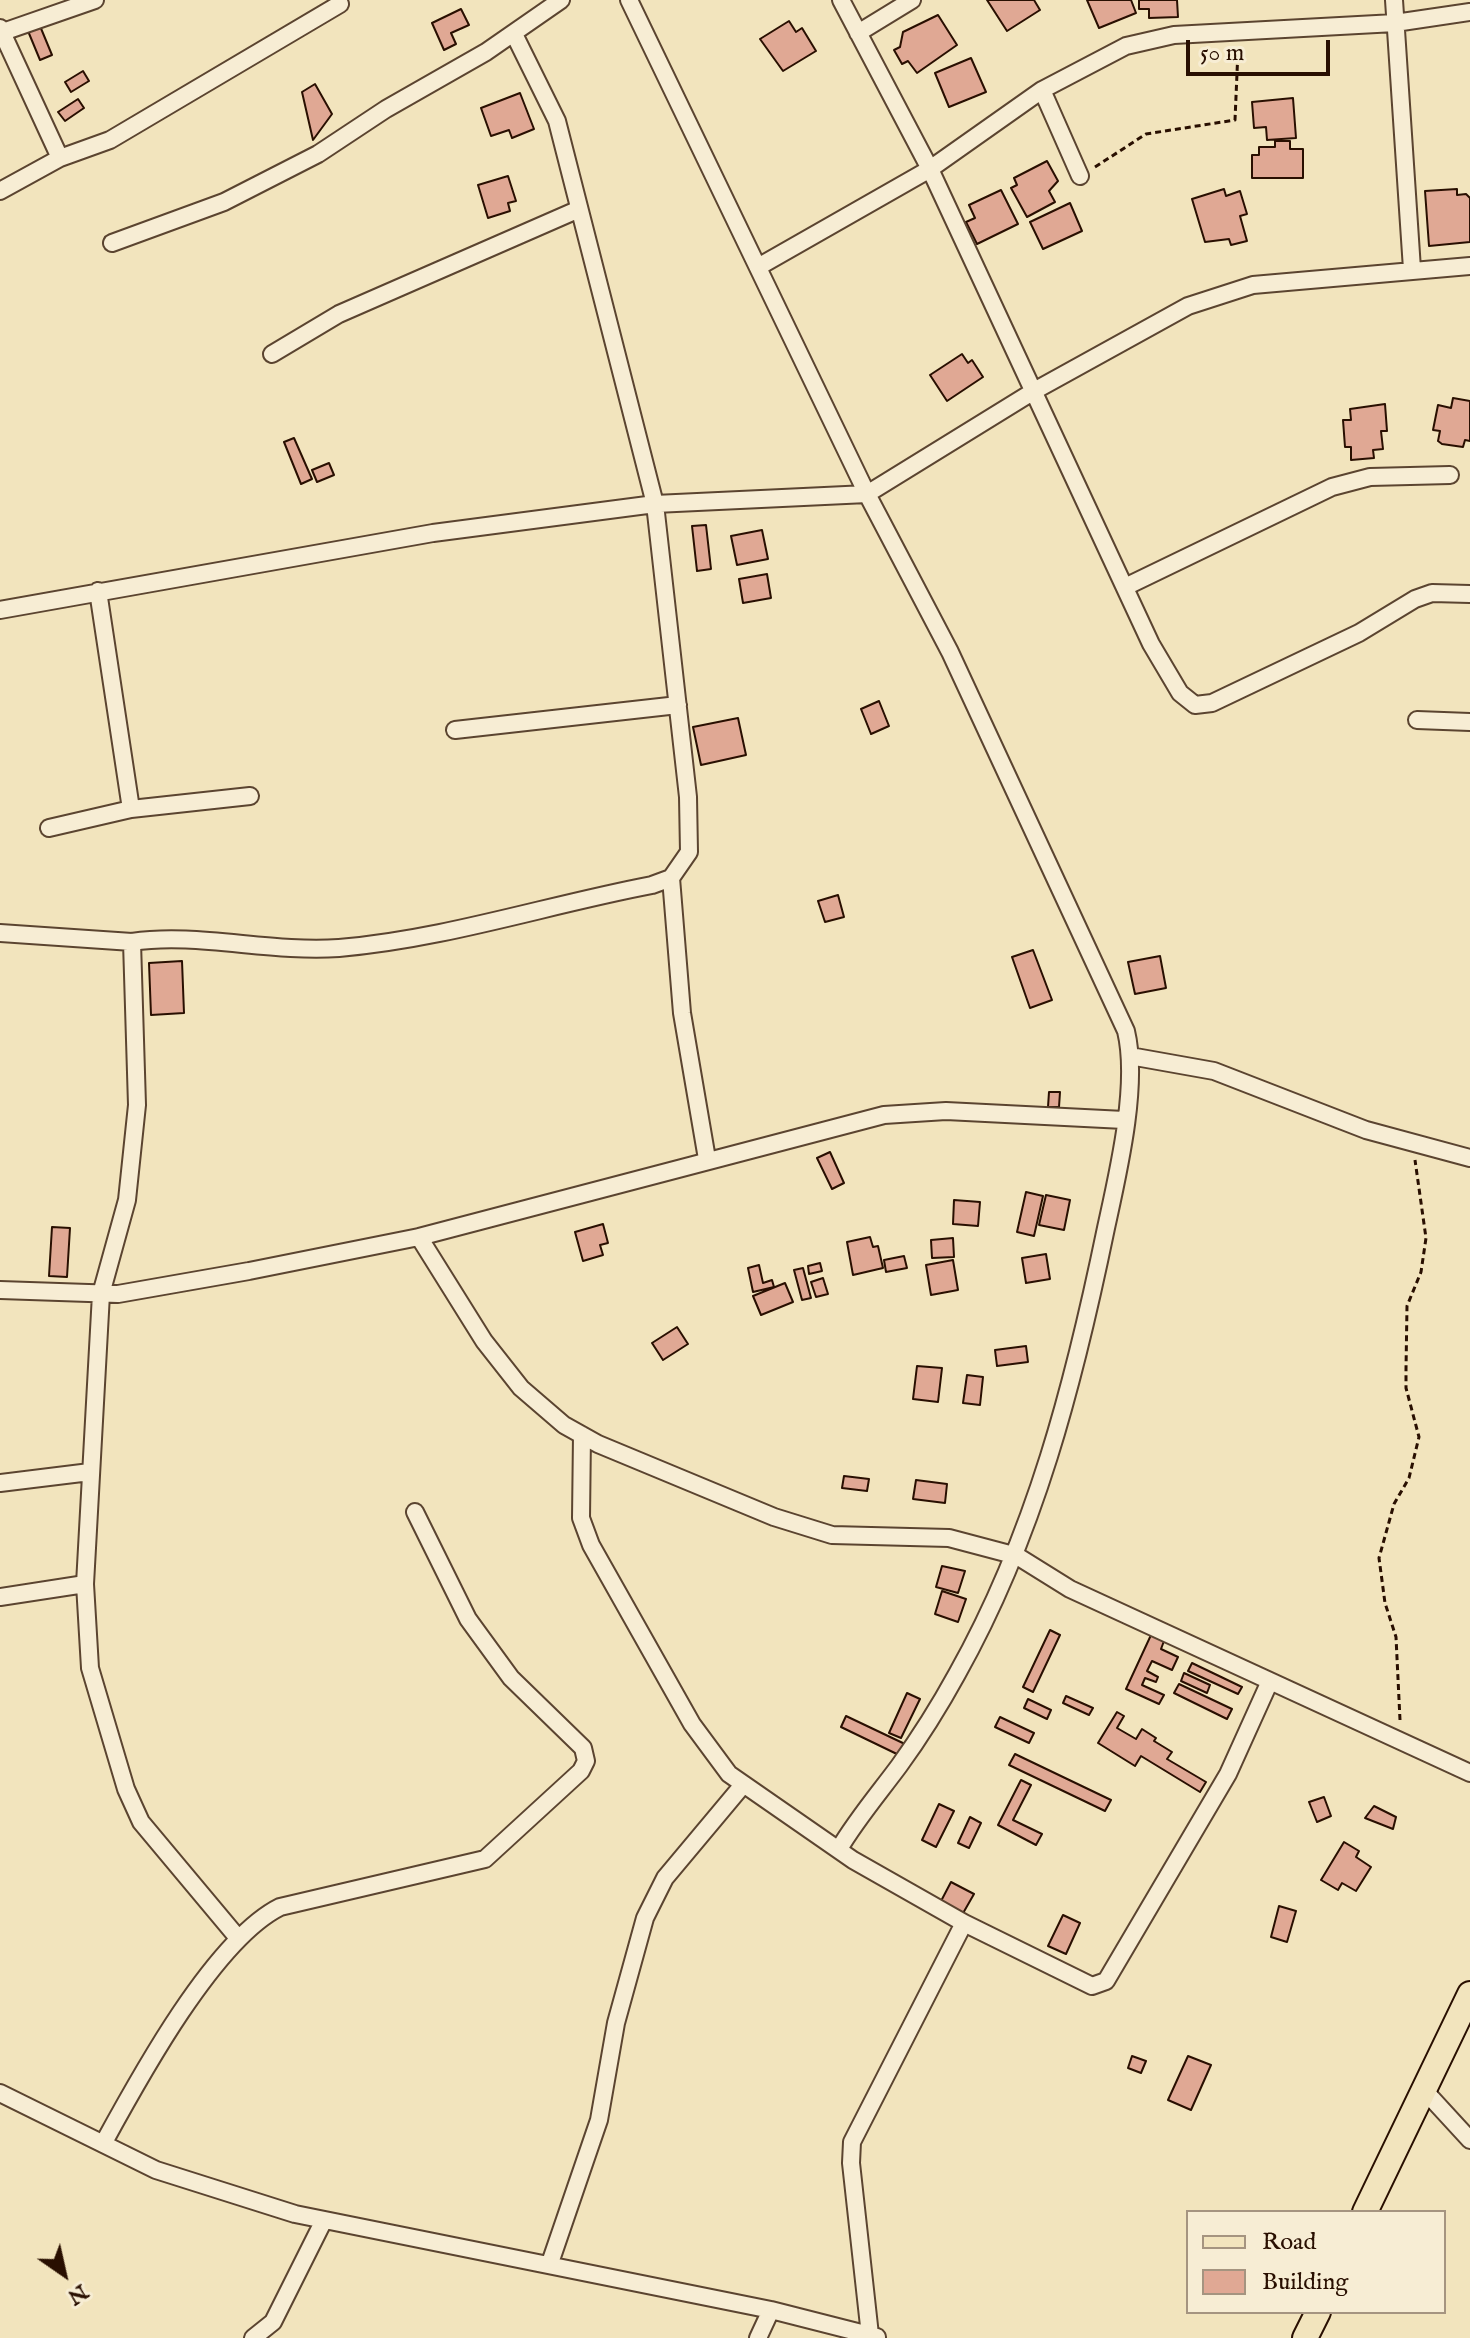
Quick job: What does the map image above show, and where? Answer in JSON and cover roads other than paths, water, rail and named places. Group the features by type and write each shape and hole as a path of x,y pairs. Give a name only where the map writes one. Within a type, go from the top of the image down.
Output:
{"main road":[{"path":"1366,2210 1470,1994"},
{"path":"1305,2338 1317,2314"}],"street":[{"path":"60,158 1,31 95,0"},
{"path":"112,243 224,202 318,154 386,109 514,34 561,0"},
{"path":"629,0 867,494 950,652 1126,1031 1130,1056 1119,1167 1092,1300 1061,1425 1017,1556 958,1673 902,1762 839,1849"},
{"path":"841,0 930,169 1151,644 1180,693 1195,705 1212,703 1359,633 1424,595 1470,594"},
{"path":"858,33 912,0"},
{"path":"1394,0 1412,269"},
{"path":"0,191 60,158 110,140 340,4"},
{"path":"758,267 930,169 1042,90 1126,46 1174,35 1239,34 1395,23 1470,12"},
{"path":"514,34 557,121 577,210 655,504 688,797 689,852 671,878 682,1013 707,1159"},
{"path":"1042,90 1080,176"},
{"path":"272,354 339,314 577,210"},
{"path":"0,610 433,533 655,504 867,494 1034,391 1201,301 1253,285 1470,266"},
{"path":"1125,587 1332,487 1370,477 1450,475"},
{"path":"98,591 131,809"},
{"path":"455,730 678,705"},
{"path":"1417,720 1470,722"},
{"path":"49,828 131,809 250,796"},
{"path":"0,933 132,942 153,939 282,950 340,948 442,933 671,878"},
{"path":"132,942 137,1105 127,1200 101,1294 85,1584 90,1668 131,1804 141,1822 238,1938"},
{"path":"1130,1056 1214,1071 1366,1130 1470,1158"},
{"path":"0,1290 118,1294 419,1237 884,1115 920,1111 1124,1120"},
{"path":"419,1237 484,1341 521,1388 564,1425 582,1435 774,1517 832,1535 949,1538 1017,1556 1070,1589 1470,1773"},
{"path":"582,1435 581,1518 591,1545 692,1724 717,1761 742,1786 839,1849 964,1923 1092,1986 1106,1981 1228,1774 1270,1681"},
{"path":"0,1483 90,1472"},
{"path":"103,2144 150,2057 238,1938 264,1915 280,1907 485,1859 571,1781 586,1761 583,1748 511,1678 468,1619 415,1512"},
{"path":"0,1597 85,1584"},
{"path":"550,2263 594,2137 616,2023 645,1918 665,1878 742,1786"},
{"path":"0,2093 156,2170 324,2220 550,2263 662,2290 771,2310 874,2337 851,2163 852,2142 964,1923"},
{"path":"1424,2090 1470,2140"},
{"path":"253,2338 273,2322 324,2220"},
{"path":"758,2338 771,2310"}]}
